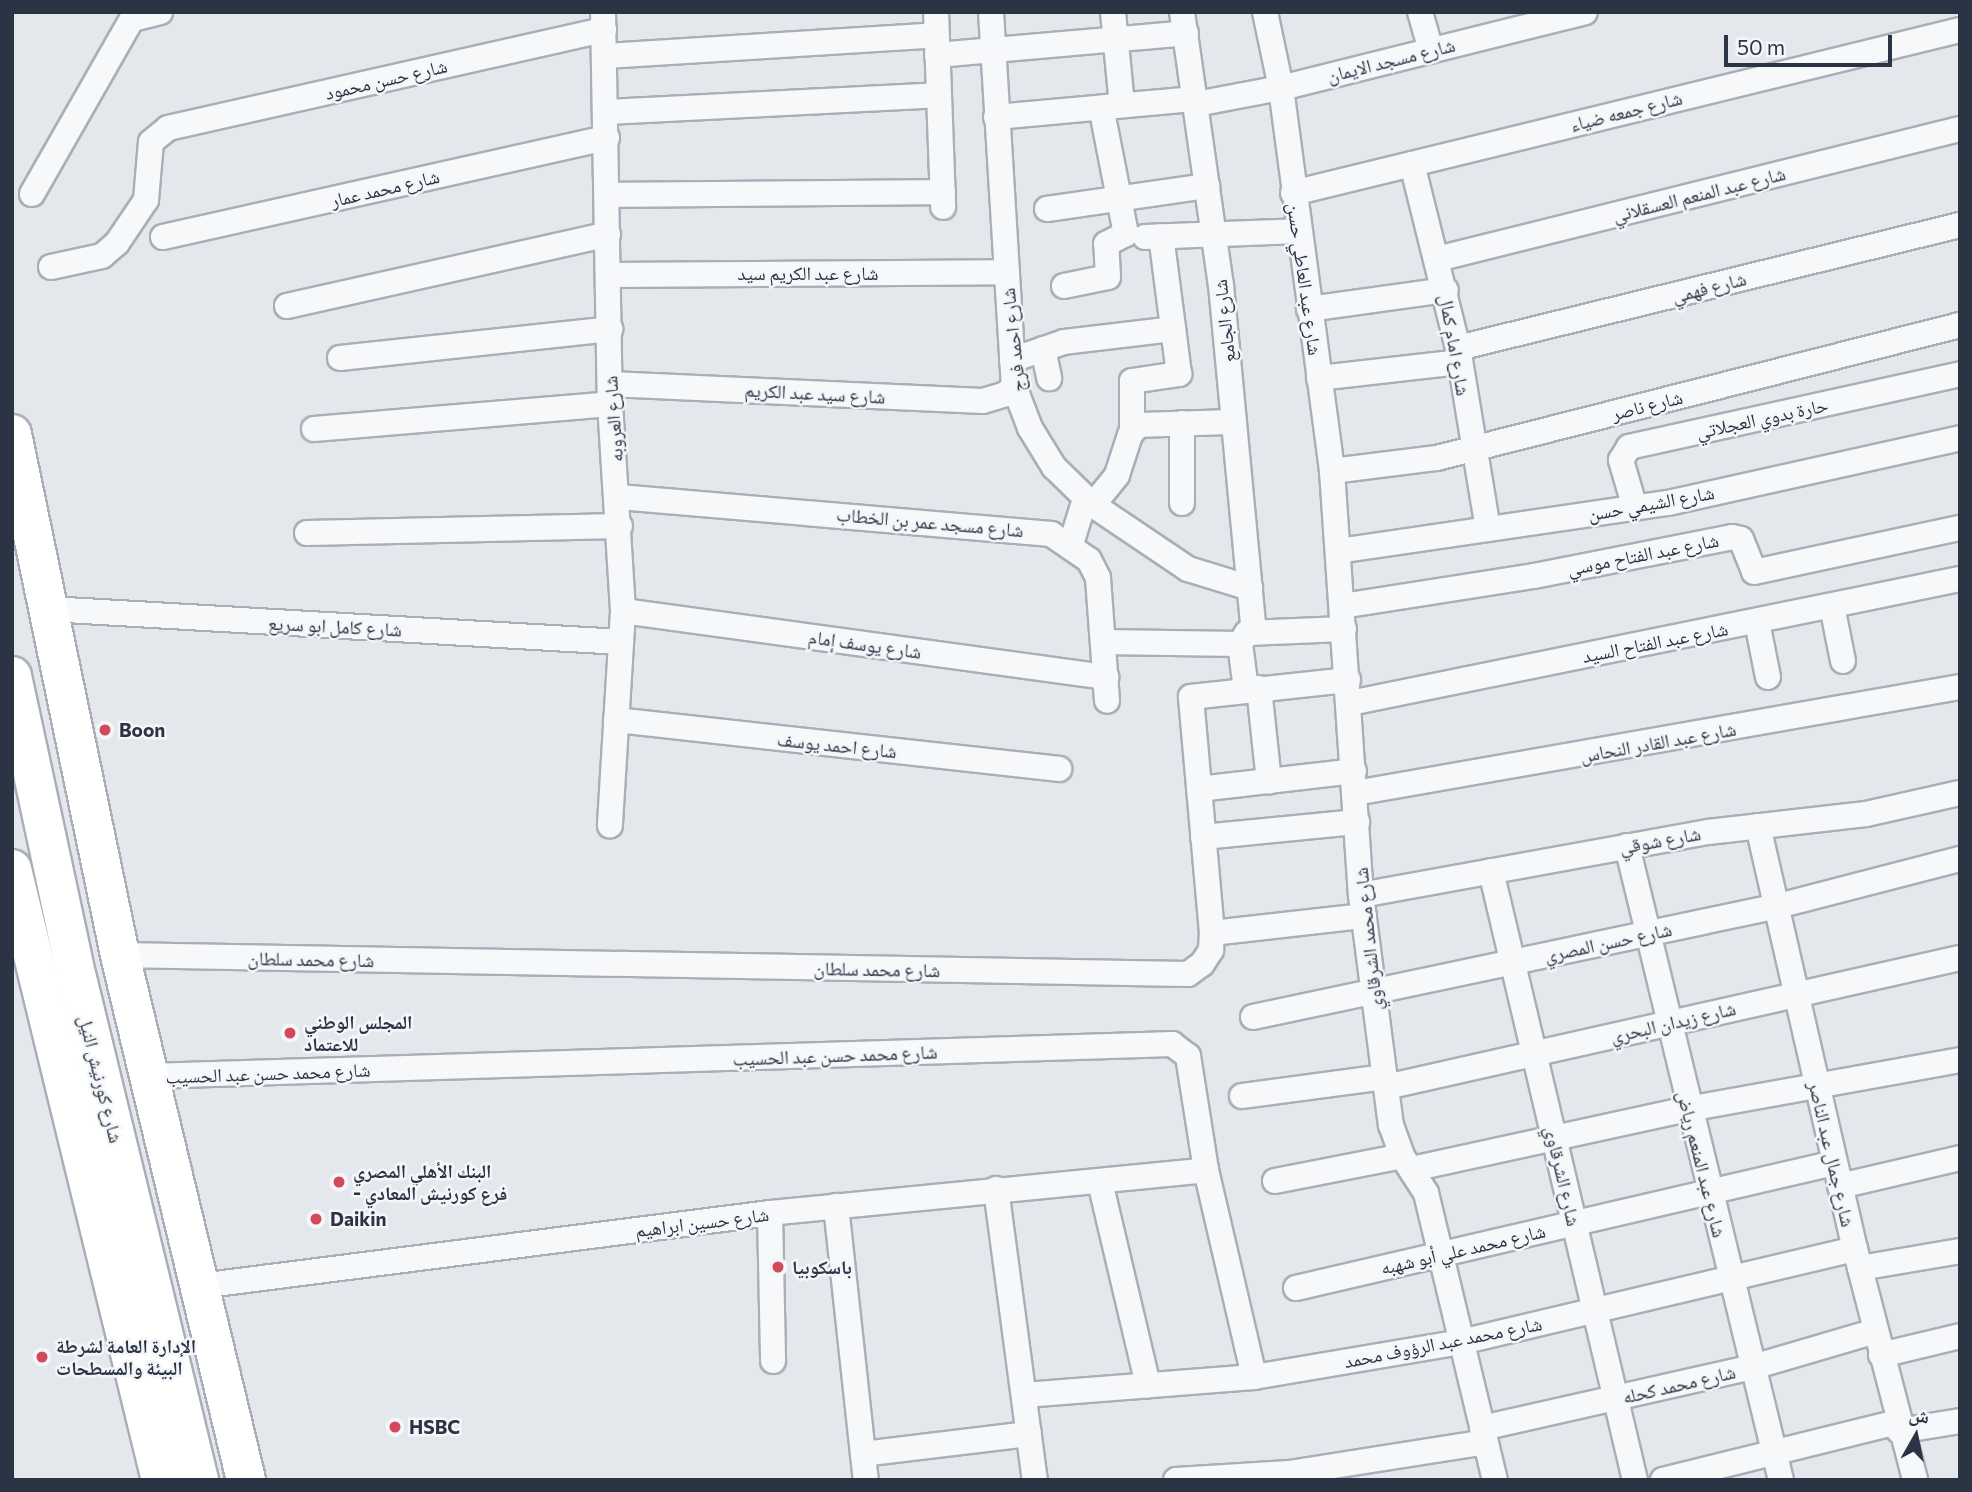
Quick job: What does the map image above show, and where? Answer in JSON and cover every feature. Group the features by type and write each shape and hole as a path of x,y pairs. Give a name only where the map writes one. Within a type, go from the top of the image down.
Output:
{"highway":[{"path":"12,434 120,955 246,1480"},
{"name":"شارع كورنيش النيل","path":"12,676 77,978 199,1480"},
{"name":"شارع كورنيش النيل","path":"12,869 161,1480"},
{"path":"77,978 137,1027"}],"street":[{"path":"32,194 134,16 160,12"},
{"name":"شارع احمد فرج","path":"991,12 1014,386 1030,428 1054,467 1089,502 1188,569 1250,588"},
{"path":"1113,12 1116,41 1111,106 1123,238"},
{"name":"شارع عبد العاطي حسن","path":"1265,12 1281,88 1332,471 1338,551"},
{"path":"1420,12 1431,50"},
{"name":"شارع مسجد الايمان","path":"996,117 1195,101 1281,88 1585,12"},
{"name":"شارع العروبه","path":"603,21 606,56 610,394 619,497 623,611 610,826"},
{"name":"شارع حسن محمود","path":"51,267 102,256 117,243 146,200 151,142 168,128 603,21"},
{"path":"606,56 936,34 992,51 1116,41 1184,23"},
{"name":"شارع الجامع","path":"1184,23 1214,234 1234,422 1250,588 1247,638 1252,688"},
{"name":"شارع جمعه ضياء","path":"1293,193 1960,30"},
{"path":"608,195 943,200 936,34"},
{"path":"607,112 938,95"},
{"name":"شارع عبد المنعم العسقلاني","path":"1437,259 1960,129"},
{"name":"شارع محمد عمار","path":"163,237 607,138"},
{"name":"شارع امام كمال","path":"1412,164 1446,290 1488,529"},
{"path":"1047,209 1207,186"},
{"name":"شارع فهمي","path":"1319,378 1459,355 1960,225"},
{"path":"1064,286 1108,277 1106,244 1123,238 1298,230"},
{"path":"287,306 608,234"},
{"path":"1161,236 1179,374 1132,381 1132,429 1117,475 1089,502 1071,544 1089,560 1098,578 1105,642 1247,638 1343,617"},
{"name":"شارع عبد الكريم سيد","path":"609,275 1007,272"},
{"path":"1309,309 1446,290"},
{"name":"شارع ناصر","path":"1332,471 1402,464 1472,449 1960,325"},
{"path":"341,358 610,329"},
{"path":"1012,359 1076,340 1173,329"},
{"path":"1043,349 1049,379"},
{"name":"حارة بدوي العجلاتي","path":"1634,508 1620,460 1629,447 1960,374"},
{"name":"شارع سيد عبد الكريم","path":"314,429 610,394 983,401 995,399 1014,386"},
{"path":"1132,429 1145,424 1234,422"},
{"path":"1182,423 1182,503"},
{"name":"شارع الشيمي حسن","path":"1338,551 1634,508 1960,438"},
{"name":"شارع مسجد عمر بن الخطاب","path":"619,497 1028,530 1071,544"},
{"path":"307,533 620,526"},
{"name":"شارع عبد الفتاح موسي","path":"1343,617 1732,537 1741,539 1754,572 1960,528"},
{"name":"شارع محمد الشرقاوي","path":"1338,551 1362,906 1391,1125 1407,1163 1426,1193 1495,1480"},
{"name":"شارع عبد الفتاح السيد","path":"1349,691 1757,622 1960,579"},
{"path":"1832,606 1843,661"},
{"name":"شارع كامل ابو سريع","path":"49,609 621,642"},
{"name":"شارع يوسف إمام","path":"623,611 1107,689 1105,642"},
{"path":"1757,622 1768,677"},
{"name":"شارع عبد القادر النحاس","path":"1199,789 1269,781 1354,782 1960,687"},
{"path":"1252,688 1269,781"},
{"name":"شارع محمد سلطان","path":"120,955 1188,974 1202,964 1211,950 1212,933 1191,697 1252,688 1349,691"},
{"name":"شارع احمد يوسف","path":"616,720 1059,769"},
{"name":"شارع شوقي","path":"1212,933 1362,906 1491,871 1758,826 1866,814 1960,793"},
{"path":"1203,837 1357,822"},
{"name":"شارع جمال عبد الناصر","path":"1758,826 1857,1258 1898,1427 1915,1480"},
{"name":"شارع عبد المنعم رياض","path":"1627,846 1688,1109 1781,1480"},
{"name":"شارع حسن المصري","path":"1253,1017 1778,906 1960,859"},
{"name":"شارع الشرقاوي","path":"1491,871 1635,1480"},
{"name":"شارع زيدان البحري","path":"1242,1096 1385,1082 1534,1054 1960,958"},
{"name":"شارع محمد حسن عبد الحسيب","path":"149,1076 1172,1044 1188,1056 1206,1170 1254,1377"},
{"path":"1275,1181 1407,1163 1554,1138 1688,1109 1960,1060"},
{"name":"شارع محمد علي أبو شهبه","path":"1296,1287 1709,1192 1960,1158"},
{"name":"شارع حسين ابراهيم","path":"200,1286 770,1213 1206,1170"},
{"path":"1100,1182 1148,1385"},
{"path":"996,1189 1035,1480"},
{"path":"836,1206 866,1480"},
{"path":"770,1213 773,1361"},
{"name":"شارع محمد عبد الرؤوف محمد","path":"1024,1395 1254,1377 1461,1342 1730,1278 1857,1258 1960,1251"},
{"name":"شارع محمد كحله","path":"1176,1480 1289,1473 1484,1435 1615,1398 1753,1367 1878,1343 1960,1336"},
{"path":"1663,1480 1774,1452 1898,1427 1960,1421"},
{"path":"863,1454 1029,1434"}],"place":[{"name":"Boon","path":"105,730"},
{"name":"المجلس الوطني للاعتماد","path":"290,1033"},
{"name":"البنك الأهلي المصري - فرع كورنيش المعادي","path":"339,1182"},
{"name":"Daikin","path":"316,1219"},
{"name":"باسكوبيا","path":"778,1267"},
{"name":"الإدارة العامة لشرطة البيئة والمسطحات","path":"42,1357"},
{"name":"HSBC","path":"395,1427"}]}
